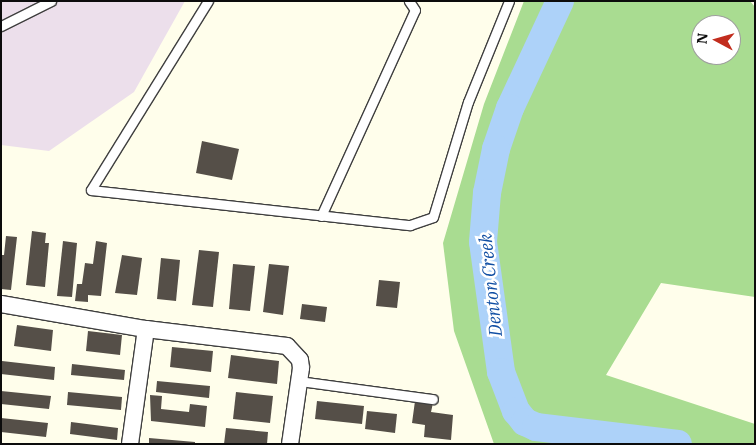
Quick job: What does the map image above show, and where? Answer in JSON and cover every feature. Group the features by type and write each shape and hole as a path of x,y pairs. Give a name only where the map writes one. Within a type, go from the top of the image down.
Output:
{"street":[{"path":"1,304 146,329 288,346 300,360 290,444"},
{"path":"130,444 146,329"}],"lane":[{"path":"1,26 51,1"},
{"path":"208,1 91,190 410,225 432,217 468,102 509,1"},
{"path":"321,216 415,10 409,1"},
{"path":"299,381 433,399"}],"shaded area":[{"path":"1,1 185,1 134,92 49,151 1,145"}],"green space":[{"path":"524,1 750,1 755,7 755,297 661,283 606,375 755,424 755,444 494,444 454,331 443,243 484,104"}],"building":[{"path":"202,141 239,149 232,180 196,173"},
{"path":"32,231 46,233 45,243 49,243 45,287 26,285"},
{"path":"6,236 17,237 11,290 1,289 1,255 4,255"},
{"path":"63,241 77,243 72,297 57,296"},
{"path":"96,241 107,243 101,296 88,295 88,302 75,301 77,284 82,284 85,263 93,264"},
{"path":"199,250 219,252 213,307 192,305"},
{"path":"122,255 142,258 137,295 115,293"},
{"path":"161,258 180,260 176,301 157,299"},
{"path":"233,264 255,266 250,311 229,309"},
{"path":"269,264 289,266 283,315 263,312"},
{"path":"379,280 400,282 397,308 376,306"},
{"path":"302,304 327,307 325,322 300,319"},
{"path":"17,325 53,330 51,351 14,346"},
{"path":"88,331 122,335 120,355 86,351"},
{"path":"172,347 213,351 211,372 170,367"},
{"path":"231,355 279,361 277,384 228,378"},
{"path":"2,361 55,367 54,380 1,374"},
{"path":"72,364 125,370 124,380 71,375"},
{"path":"157,381 210,386 209,398 156,392"},
{"path":"1,391 51,396 49,409 1,404"},
{"path":"68,392 122,397 121,410 67,405"},
{"path":"236,392 273,396 270,423 233,419"},
{"path":"150,395 162,396 161,409 189,412 190,404 207,406 205,427 151,421"},
{"path":"317,401 364,406 362,424 315,419"},
{"path":"415,401 433,403 431,412 453,415 451,440 424,437 425,425 412,423"},
{"path":"367,411 397,414 395,433 365,429"},
{"path":"1,418 48,423 46,437 1,432"},
{"path":"71,422 118,428 117,440 70,434"},
{"path":"226,428 268,432 267,444 224,444"},
{"path":"149,438 195,442 195,444 149,444"}],"waterway":[{"name":"Denton Creek","path":"560,1 510,108 496,149 487,193 483,242 501,372 516,411 525,422 536,427 678,444"}]}
